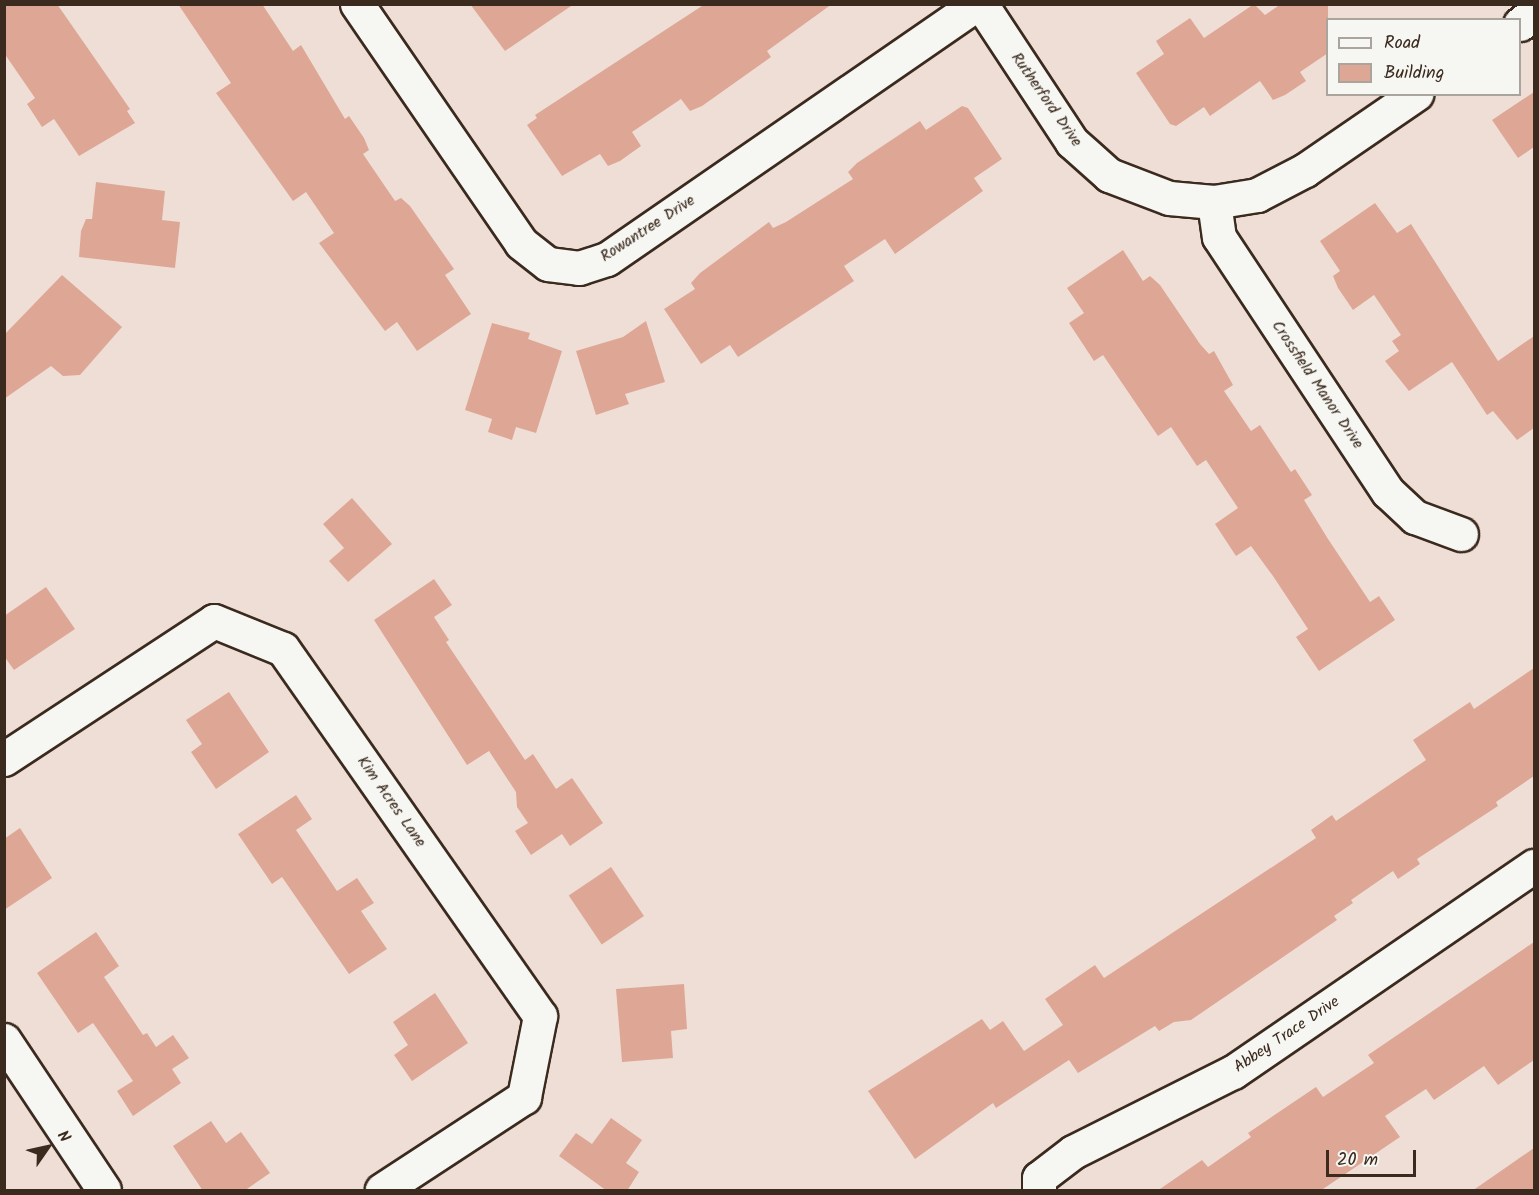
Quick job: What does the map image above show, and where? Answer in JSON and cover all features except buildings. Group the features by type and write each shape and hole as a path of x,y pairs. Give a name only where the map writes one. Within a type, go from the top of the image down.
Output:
{"street":[{"name":"Rowantree Drive","path":"357,4 521,243 548,264 579,268 608,259 976,4"},
{"name":"Rutherford Drive","path":"981,4 1072,142 1109,175 1169,198 1214,202 1257,195 1305,170 1413,96"},
{"path":"1521,23 1534,13"},
{"name":"Crossfield Manor Drive","path":"1214,202 1219,237 1388,492 1415,517 1461,534"},
{"name":"Kim Acres Lane","path":"4,759 214,621 283,649 540,1016 524,1097 382,1191"},
{"name":"Abbey Trace Drive","path":"1039,1191 1039,1178 1073,1152 1233,1072 1534,866"},
{"path":"4,1040 104,1191"}]}
